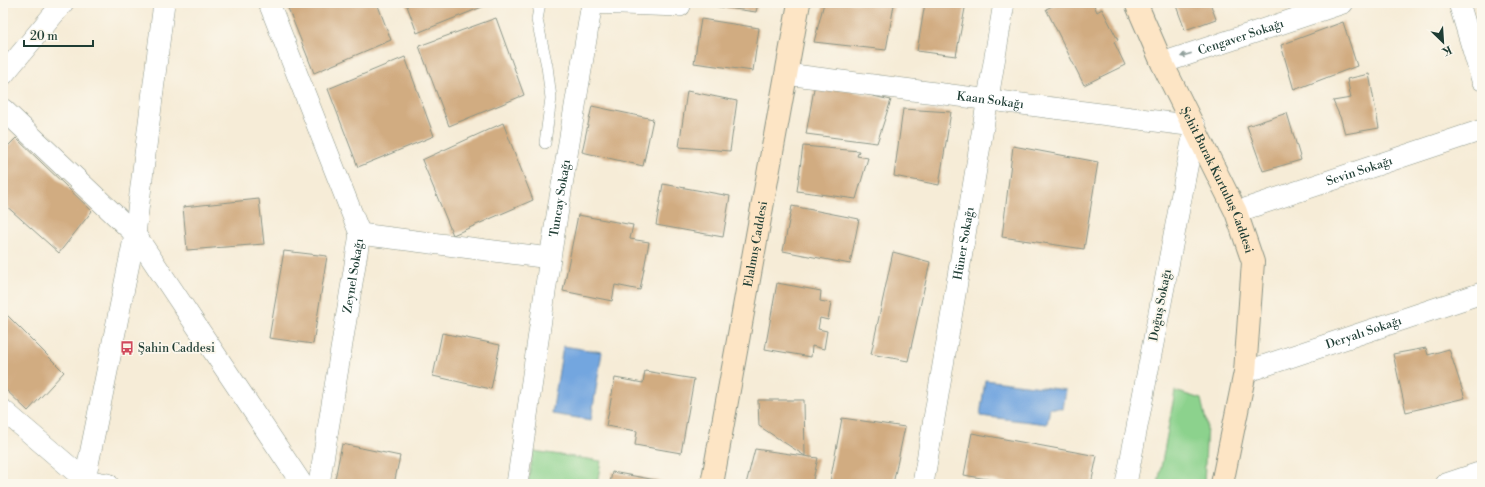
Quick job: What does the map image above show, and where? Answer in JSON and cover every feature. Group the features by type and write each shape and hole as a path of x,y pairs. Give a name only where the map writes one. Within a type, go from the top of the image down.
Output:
{"street":[{"path":"3,75 63,3"},
{"path":"84,482 135,234 164,3"},
{"path":"269,3 360,234"},
{"name":"Tuncay Sokağı","path":"517,484 550,258 591,3 680,6 681,3"},
{"name":"Elalmış Caddesi","path":"712,484 799,3"},
{"name":"Hüner Sokağı","path":"923,484 1004,3"},
{"name":"Şehit Burak Kurtuluş Caddesi","path":"1136,3 1162,63 1195,126 1236,212 1253,262 1245,372 1222,484"},
{"name":"Cengaver Sokağı","path":"1162,63 1343,3"},
{"path":"1459,3 1482,80"},
{"name":"Kaan Sokağı","path":"786,74 1195,126"},
{"path":"3,110 135,234 302,484"},
{"name":"Doğuş Sokağı","path":"1126,484 1195,126"},
{"name":"Sevin Sokağı","path":"1236,212 1482,130"},
{"name":"Zeynel Sokağı","path":"319,484 360,234 550,258"},
{"name":"Deryalı Sokağı","path":"1245,372 1482,293"},
{"path":"3,410 84,482 108,484"},
{"path":"1446,484 1482,472"}],"lane":[{"path":"540,3 537,20 547,66 551,98 545,143"}],"green space":[{"path":"1175,391 1201,399 1207,425 1204,484 1158,484"},
{"path":"533,451 601,461 597,484 528,484"}],"water":[{"path":"563,346 602,352 591,420 552,414"},
{"path":"985,380 1066,390 1063,409 1050,408 1047,424 980,416"}],"building":[{"path":"286,3 377,3 391,40 314,73"},
{"path":"406,3 492,3 417,33"},
{"path":"705,3 758,3 756,12 705,5"},
{"path":"824,3 874,3 894,5 886,50 814,42"},
{"path":"925,3 966,3 956,56 917,51"},
{"path":"1059,3 1093,3 1097,12 1102,9 1118,40 1114,42 1125,65 1084,85 1046,9"},
{"path":"1175,3 1210,3 1216,19 1185,30"},
{"path":"496,18 524,95 449,126 419,46"},
{"path":"701,19 759,28 753,71 694,63"},
{"path":"1343,22 1357,66 1294,90 1281,45"},
{"path":"405,57 434,136 358,167 328,89"},
{"path":"1369,74 1379,128 1345,134 1341,119 1333,101 1351,98 1347,79"},
{"path":"815,83 891,100 877,143 806,134"},
{"path":"687,91 737,101 730,151 679,147"},
{"path":"592,106 653,119 643,166 582,152"},
{"path":"903,109 951,112 939,185 894,176"},
{"path":"1287,113 1301,160 1263,171 1247,126"},
{"path":"503,123 533,200 453,235 422,160"},
{"path":"16,138 92,211 59,253 3,203 3,151"},
{"path":"803,146 859,151 857,156 868,158 856,199 797,191"},
{"path":"1013,146 1098,162 1084,249 1002,237"},
{"path":"663,184 730,196 723,237 656,225"},
{"path":"259,199 264,244 187,250 183,207"},
{"path":"792,206 859,219 850,264 783,251"},
{"path":"578,215 633,225 630,239 649,242 640,290 615,285 612,301 563,291"},
{"path":"284,251 327,256 313,344 269,338"},
{"path":"893,252 930,262 908,361 871,354"},
{"path":"777,283 821,291 820,301 831,303 828,320 820,318 818,329 827,331 824,349 812,346 811,357 765,349"},
{"path":"3,311 64,372 28,411 3,387"},
{"path":"442,333 500,345 491,389 433,376"},
{"path":"1426,348 1428,355 1449,349 1465,398 1406,412 1393,354"},
{"path":"645,371 694,379 681,453 635,445 637,431 606,426 615,378 643,383"},
{"path":"758,400 804,400 805,456 759,426"},
{"path":"842,418 905,427 893,484 844,484 830,482"},
{"path":"972,433 1097,456 1091,484 1015,484 964,475"},
{"path":"342,444 400,456 394,484 334,484"},
{"path":"755,449 818,458 812,484 746,484"},
{"path":"612,472 667,482 666,484 610,484"}],"place":[{"name":"Şahin Caddesi","path":"127,348"}]}
